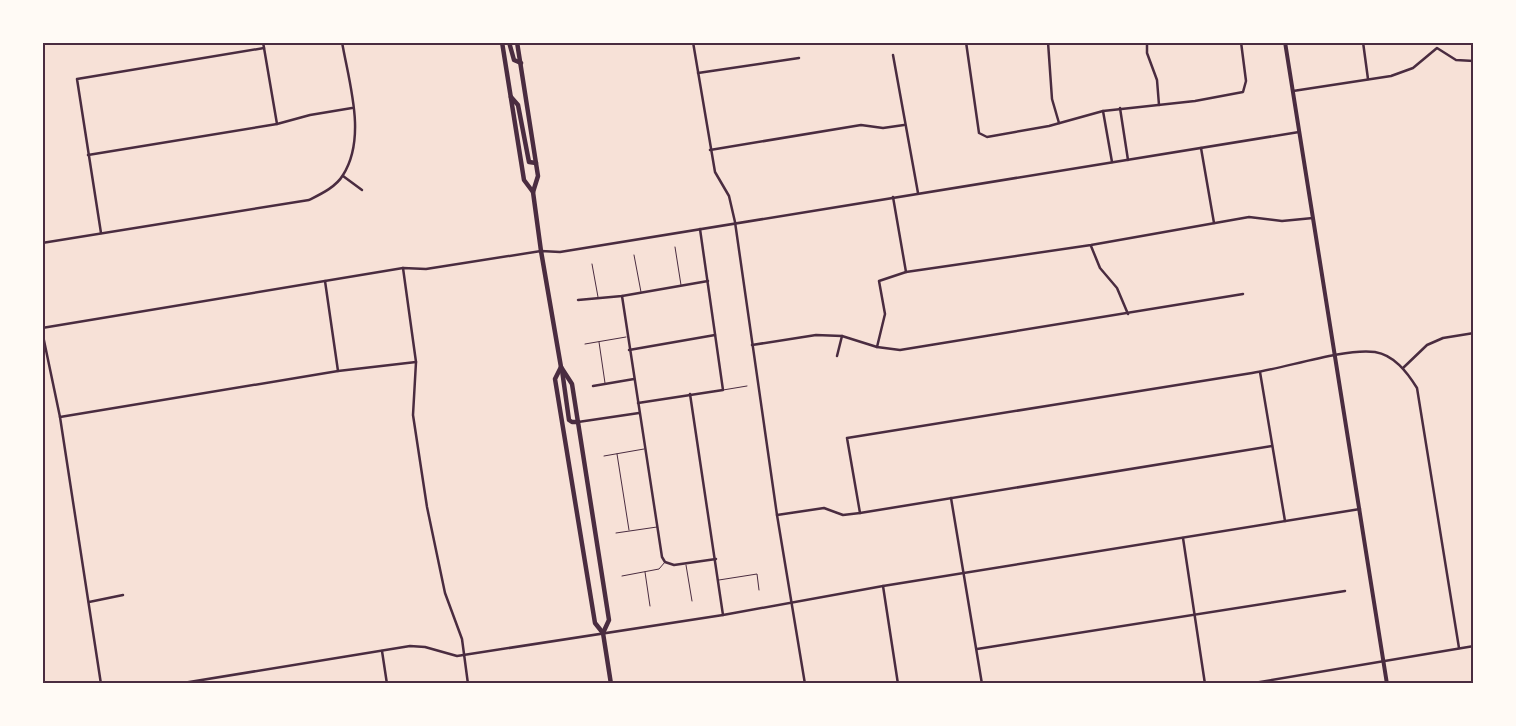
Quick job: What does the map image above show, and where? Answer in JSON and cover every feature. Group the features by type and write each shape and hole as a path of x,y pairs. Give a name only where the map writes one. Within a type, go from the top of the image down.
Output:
{"main road":[{"path":"502,42 524,180 533,192"},
{"path":"509,42 514,60 521,63"},
{"path":"517,42 538,176 533,192 569,420 578,422"},
{"path":"510,95 518,105 528,162 536,163"},
{"path":"561,367 572,384 578,422 609,620 603,634"},
{"path":"561,367 555,379 595,623 603,634 611,684"}],"street":[{"path":"263,42 277,124"},
{"path":"42,243 309,200 327,190 343,176 352,154 355,137 353,108 342,42"},
{"path":"693,42 715,172 729,196 735,222 777,516 805,684"},
{"path":"966,42 979,133 982,136 1059,124 1120,108 1159,105 1239,93 1246,88 1241,42"},
{"path":"1048,42 1052,99 1059,124"},
{"path":"1147,42 1147,53 1157,80 1159,105"},
{"path":"1285,42 1387,684"},
{"path":"1363,42 1368,79"},
{"path":"1293,91 1391,76 1413,68 1437,48 1440,42"},
{"path":"101,233 77,79 264,48"},
{"path":"1437,48 1456,60 1474,61"},
{"path":"893,55 904,125 918,193"},
{"path":"698,73 799,58"},
{"path":"88,155 277,124 310,115 353,108"},
{"path":"1120,108 1128,160"},
{"path":"1103,111 1112,162"},
{"path":"710,150 861,125 883,128 904,125"},
{"path":"101,684 60,417 42,329 403,268 426,269 542,251 560,252 735,222 1299,132"},
{"path":"1201,148 1214,223"},
{"path":"343,176 362,190"},
{"path":"893,197 906,272"},
{"path":"877,347 885,314 878,281 906,272 1091,245 1250,217 1282,222 1314,218"},
{"path":"638,402 723,390 700,229"},
{"path":"1091,245 1100,268 1117,288 1128,314"},
{"path":"403,268 416,362 413,414 427,506 445,593 462,639 468,684"},
{"path":"325,281 338,371"},
{"path":"578,300 622,296 708,281"},
{"path":"752,345 816,335 842,336 877,347 900,350 1243,294"},
{"path":"622,296 639,413 665,562 674,565 716,559"},
{"path":"1403,368 1427,345 1443,338 1474,333"},
{"path":"629,350 715,335"},
{"path":"837,356 842,336"},
{"path":"860,513 847,438 1260,372 1363,351 1377,353 1403,368 1417,388 1459,648"},
{"path":"60,417 338,371 416,362"},
{"path":"1260,372 1285,522"},
{"path":"592,386 634,379"},
{"path":"690,394 723,615"},
{"path":"578,422 639,413"},
{"path":"777,516 824,508 843,515 860,513 1272,446"},
{"path":"952,498 982,684"},
{"path":"177,684 419,646 449,656 464,655 792,604 883,586 1360,509"},
{"path":"1183,538 1205,684"},
{"path":"883,586 898,684"},
{"path":"977,649 1345,591"},
{"path":"89,602 123,595"},
{"path":"1248,684 1474,646"},
{"path":"382,651 387,684"}],"lane":[{"path":"675,248 681,286"},
{"path":"634,255 641,292"},
{"path":"592,264 598,298"},
{"path":"585,344 627,337"},
{"path":"599,342 605,384"},
{"path":"723,390 748,386"},
{"path":"604,456 645,449"},
{"path":"617,454 629,530"},
{"path":"616,533 658,527"},
{"path":"622,576 659,569 665,562"},
{"path":"686,564 692,601"},
{"path":"645,572 650,606"},
{"path":"718,581 757,574 760,590"}]}
